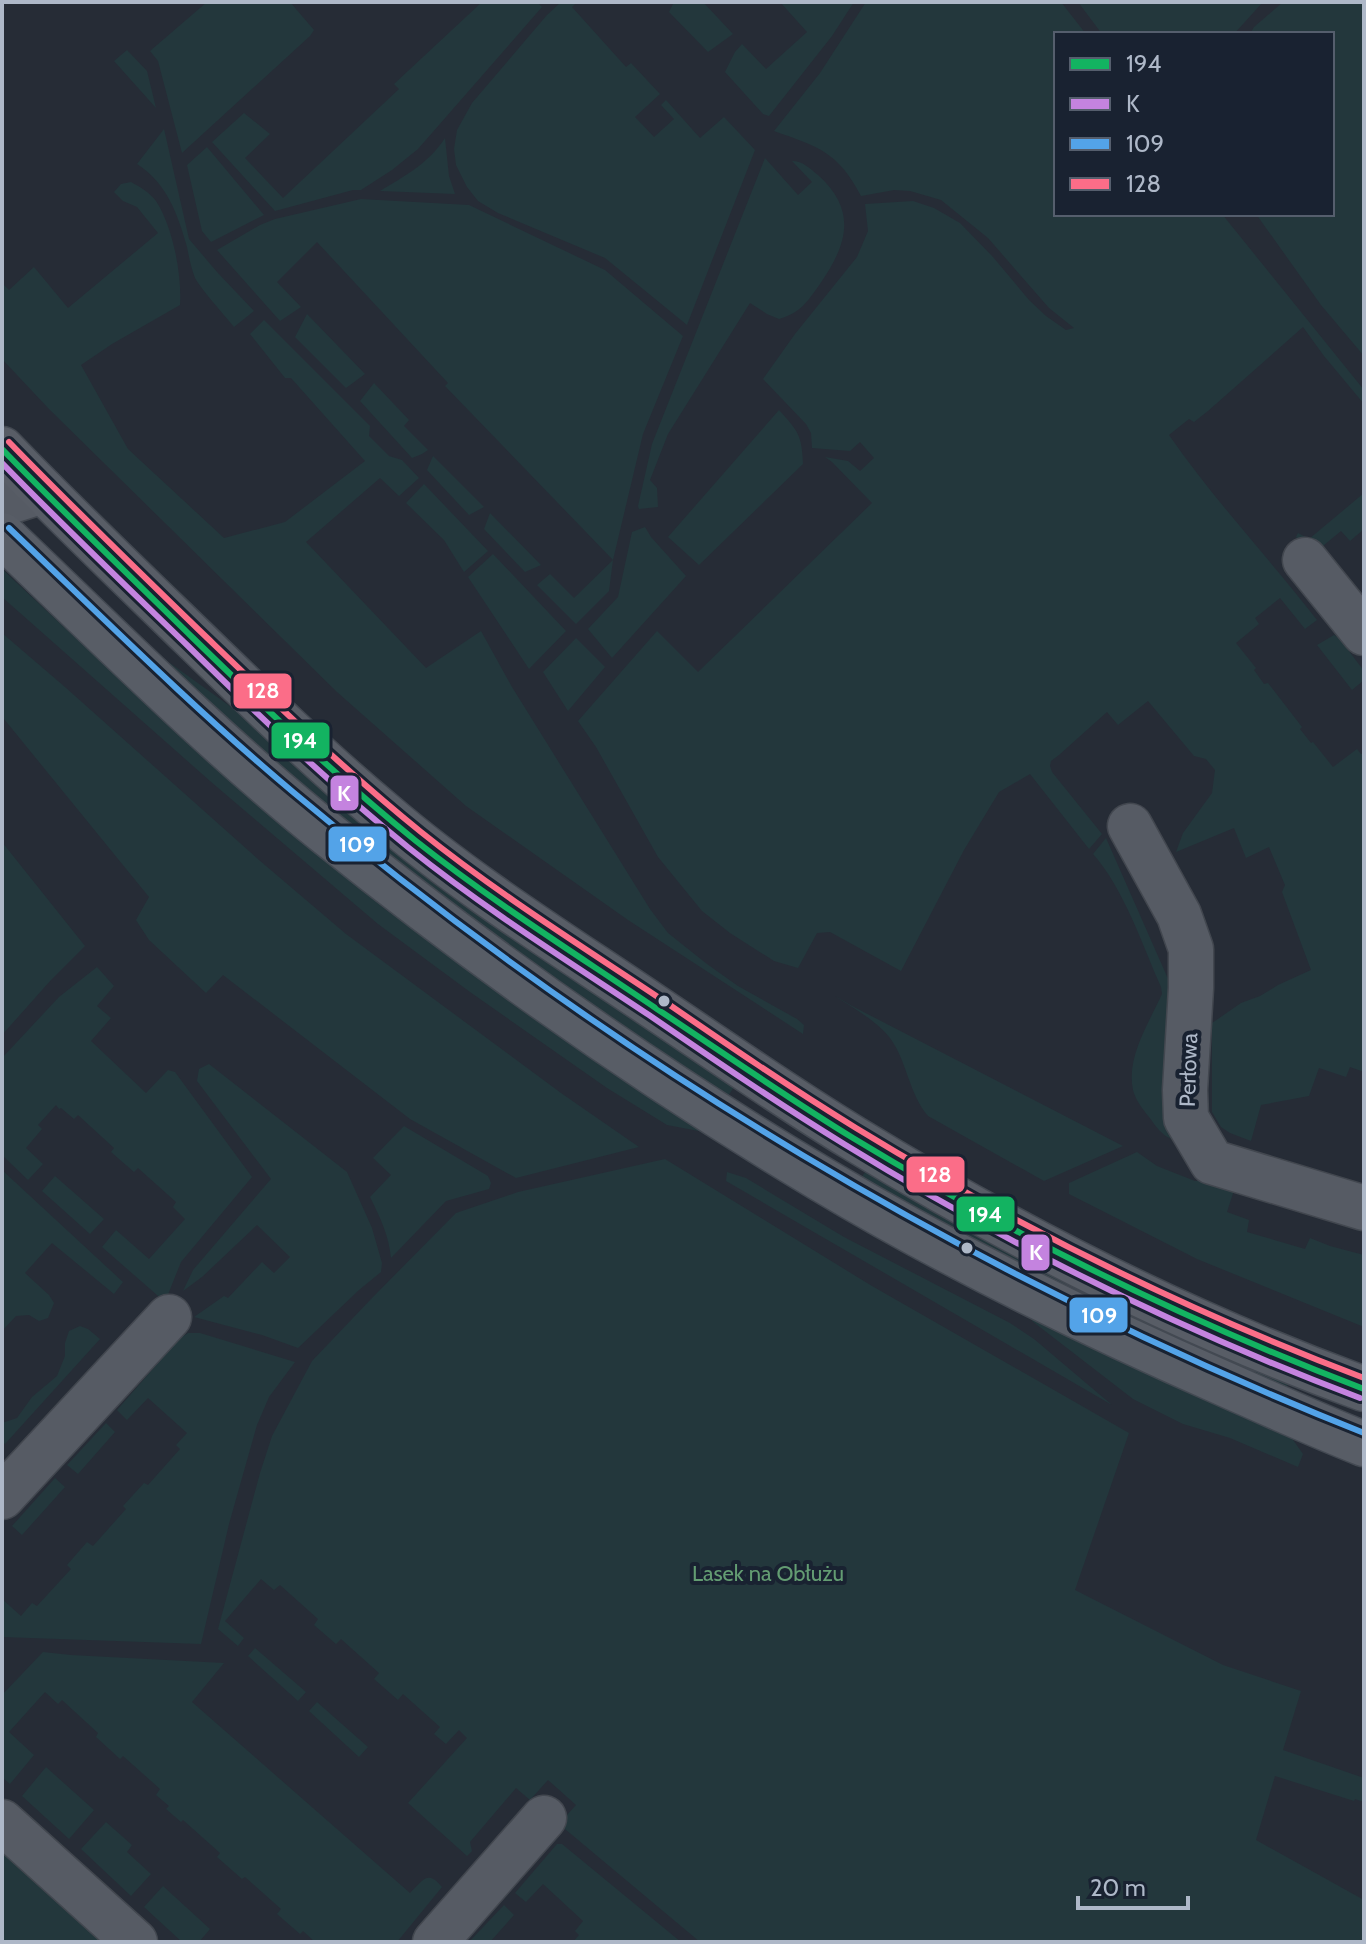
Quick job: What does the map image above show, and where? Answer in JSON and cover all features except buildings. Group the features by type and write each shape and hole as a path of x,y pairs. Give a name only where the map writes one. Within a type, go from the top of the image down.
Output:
{"main road":[{"path":"2,449 272,714 382,813 454,871 774,1087 850,1137 919,1177 1036,1243 1168,1309 1364,1389"},
{"path":"2,535 188,713 322,830 487,958 713,1113 824,1181 962,1258 1133,1343 1364,1444"}],"street":[{"path":"2,504 43,491"},
{"path":"1305,560 1364,633"},
{"name":"Perłowa","path":"1130,826 1179,915 1191,949 1186,1118 1212,1162 1364,1208"},
{"path":"2,1497 169,1317"},
{"path":"435,1942 544,1818"},
{"path":"2,1822 135,1942"}],"green space":[{"path":"207,2 290,2 314,30 182,153 158,61 150,51"},
{"path":"482,2 537,2 542,7 418,149 361,190 275,211 212,142 244,113 270,134 245,158 283,198 399,89 394,84"},
{"path":"561,2 577,2 572,7 626,67 631,63 660,94 635,117 654,137 674,119 661,105 666,100 700,138 724,117 755,150 687,325 605,258 498,213 478,201 456,165 454,149 457,130 472,103"},
{"path":"674,2 703,2 733,34 708,52 669,12"},
{"path":"780,2 854,2 832,36 769,116 763,114 725,72 742,44 766,69 807,32"},
{"path":"866,2 1061,2 1084,32 1054,32 1054,216 1224,216 1364,390 1364,404 1303,327 1208,411 1194,422 1189,419 1169,435 1204,483 1317,620 1305,629 1280,598 1255,618 1259,624 1236,643 1256,668 1254,670 1264,684 1268,683 1302,727 1300,729 1333,767 1357,749 1364,753 1364,1072 1350,1067 1346,1077 1319,1068 1309,1096 1261,1105 1251,1141 1221,1127 1212,1112 1212,1023 1241,1003 1311,970 1282,892 1285,885 1269,847 1246,858 1234,828 1176,852 1183,833 1212,793 1215,770 1206,759 1194,756 1148,701 1118,725 1107,712 1051,761 1052,772 1102,834 1089,849 1030,774 999,792 964,850 901,971 830,932 817,933 798,968 774,961 730,933 702,911 658,857 578,721 657,631 698,672 872,503 825,457 848,461 860,471 874,458 860,442 850,451 812,448 811,433 806,424 763,379 857,257 868,231 865,204 913,201 934,208 960,223 1046,316 1066,330 1074,328 1049,308 988,238 941,200 894,190 861,196 853,181 826,153 774,131 820,73"},
{"path":"1078,2 1263,2 1236,32 1100,32"},
{"path":"1283,2 1364,2 1364,356 1321,305 1257,216 1334,216 1334,32 1251,32"},
{"path":"127,50 147,71 156,108 114,61"},
{"path":"164,129 189,239 254,311 234,327 195,278 175,212 164,190 137,164"},
{"path":"445,138 449,176 455,194 380,191 424,162"},
{"path":"207,147 264,215 211,242 202,231 187,165"},
{"path":"765,158 798,195 812,182 792,161 806,165 831,188 843,215 842,242 837,256 803,306 787,316 779,319 750,303 668,434 650,480 657,488 658,507 639,509 652,444"},
{"path":"131,182 156,201 167,224 178,266 180,305 81,365 128,449 224,538 285,522 365,461 291,378 285,378 250,334 264,320 370,426 369,436 389,456 402,460 419,478 399,496 380,478 306,542 426,668 481,631 512,687 668,933 738,986 797,1019 804,1025 803,1034 628,920 466,806 337,692 2,359 2,283 9,290 34,267 68,308 158,233 137,207 123,201 114,192 121,184"},
{"path":"361,199 469,205 605,270 683,336 643,434 613,560 445,386 448,383 317,242 277,282 301,307 280,321 217,250 275,219"},
{"path":"307,314 365,374 346,388 295,337"},
{"path":"374,383 409,420 404,426 428,450 412,458 360,401"},
{"path":"779,410 798,434 803,464 699,565 668,537"},
{"path":"433,456 484,507 469,515 427,470"},
{"path":"424,484 488,551 464,572 444,540 406,503"},
{"path":"1364,493 1364,529 1350,541 1341,531 1312,555 1296,537 1298,533 1309,539"},
{"path":"490,513 541,565 525,572 484,529"},
{"path":"645,527 686,576 612,658 588,629 618,597 632,532"},
{"path":"493,554 566,631 529,669 468,577"},
{"path":"613,560 609,591 576,624 537,585 550,574 574,598"},
{"path":"2,569 158,715 308,847 385,909 479,978 704,1132 667,1125 607,1088 378,924 2,597"},
{"path":"2,633 346,934 639,1147 516,1178 410,1119 223,975 206,993 149,940 136,920 149,897 2,719"},
{"path":"1334,635 1364,671 1364,680 1352,690 1317,645"},
{"path":"576,638 605,667 568,711 543,672"},
{"path":"170,663 736,1084 726,1099 410,877 165,668"},
{"path":"1106,838 1169,981 1178,1135 1172,1139 1156,1127 1133,1090 1136,1053 1162,994 1123,900 1093,854"},
{"path":"2,842 85,946 2,1035"},
{"path":"97,967 114,986 97,1006 111,1018 91,1041 146,1093 168,1070 175,1072 252,1177 181,1262 165,1302 102,1247 116,1230 149,1259 185,1219 173,1207 176,1202 138,1168 134,1172 111,1152 114,1148 78,1115 74,1119 56,1105 38,1125 42,1129 26,1148 43,1164 28,1180 2,1155 2,1058 59,997"},
{"path":"835,996 1123,1146 1044,1181 928,1116 916,1098 890,1038 872,1021"},
{"path":"209,1064 347,1172 372,1228 382,1263 381,1272 298,1348 194,1317 224,1296 228,1298 262,1262 274,1273 290,1257 257,1225 183,1291 193,1270 271,1179 197,1081 199,1069"},
{"path":"404,1126 488,1176 491,1183 489,1189 446,1201 391,1258 381,1219 370,1197 391,1175 373,1158"},
{"path":"1137,1152 1157,1166 1195,1181 1237,1181 1227,1212 1249,1220 1247,1232 1305,1249 1310,1238 1364,1255 1364,1327 1197,1259 1069,1194 1069,1183"},
{"name":"Lasek na Obłużu","path":"665,1159 872,1286 1129,1433 1075,1590 1223,1665 1301,1691 1283,1750 1364,1778 1364,1802 1275,1776 1256,1840 1364,1900 1364,1942 700,1942 559,1824 576,1805 548,1780 530,1800 516,1788 470,1842 472,1851 467,1856 408,1803 467,1738 459,1730 446,1744 434,1734 440,1727 403,1694 398,1700 374,1679 379,1673 341,1639 336,1644 314,1625 318,1619 280,1585 274,1590 261,1579 225,1621 244,1638 238,1646 218,1629 272,1436 312,1361 456,1213 518,1192"},
{"path":"2,1170 123,1282 114,1294 52,1243 25,1273 54,1303 48,1318 39,1321 29,1315 16,1316 2,1331"},
{"path":"866,1171 1289,1380 1286,1390 1111,1313 860,1179"},
{"path":"727,1172 746,1178 844,1237 1010,1323 1034,1339 1112,1405 726,1181"},
{"path":"55,1176 104,1219 90,1234 42,1191"},
{"path":"1034,1317 1291,1437 1303,1454 1298,1467 1230,1438 1183,1424 1133,1399 1032,1321"},
{"path":"80,1326 100,1339 5,1444 2,1441 2,1423 17,1418 32,1397 57,1376 65,1356 69,1331"},
{"path":"188,1333 200,1333 295,1362 269,1397 257,1425 229,1524 201,1644 2,1637 2,1599 21,1616 32,1603 37,1606 71,1569 67,1565 87,1542 93,1546 126,1509 123,1506 144,1483 148,1485 180,1449 176,1445 187,1433 148,1398 127,1420 117,1410 179,1339"},
{"path":"106,1423 115,1432 78,1474 67,1465"},
{"path":"55,1478 65,1487 22,1535 12,1526"},
{"path":"255,1648 306,1692 298,1701 248,1656"},
{"path":"43,1652 224,1663 192,1702 410,1893 429,1878 442,1887 397,1942 315,1942 303,1931 300,1934 277,1914 281,1909 245,1877 242,1879 217,1857 220,1853 166,1809 169,1806 156,1795 160,1789 123,1756 120,1759 96,1737 98,1733 62,1700 58,1704 45,1692 9,1732 34,1755 10,1784 2,1777 2,1695"},
{"path":"317,1702 368,1747 359,1757 309,1711"},
{"path":"46,1767 94,1810 69,1839 22,1796"},
{"path":"106,1822 132,1845 127,1852 151,1874 131,1896 81,1849"},
{"path":"557,1844 562,1844 681,1942 573,1942 579,1935 575,1931 583,1921 543,1884 526,1902 515,1893"},
{"path":"2,1845 107,1942 2,1942"},
{"path":"163,1886 210,1929 199,1942 182,1942 144,1907"},
{"path":"504,1905 514,1915 490,1942 469,1942"}],"transit line":[{"name":"128","path":"9,442 175,607 335,759 421,832 509,897 806,1097 979,1199 1168,1296 1364,1378"},
{"name":"194","path":"2,449 330,768 416,841 505,906 803,1107 914,1174 1039,1243 1167,1306 1364,1389"},
{"name":"K","path":"2,463 323,775 409,848 497,913 794,1113 968,1217 1161,1314 1360,1398"},
{"name":"109","path":"9,528 184,695 293,792 415,890 541,984 670,1072 803,1155 939,1233 1078,1305 1219,1372 1364,1433"}]}
